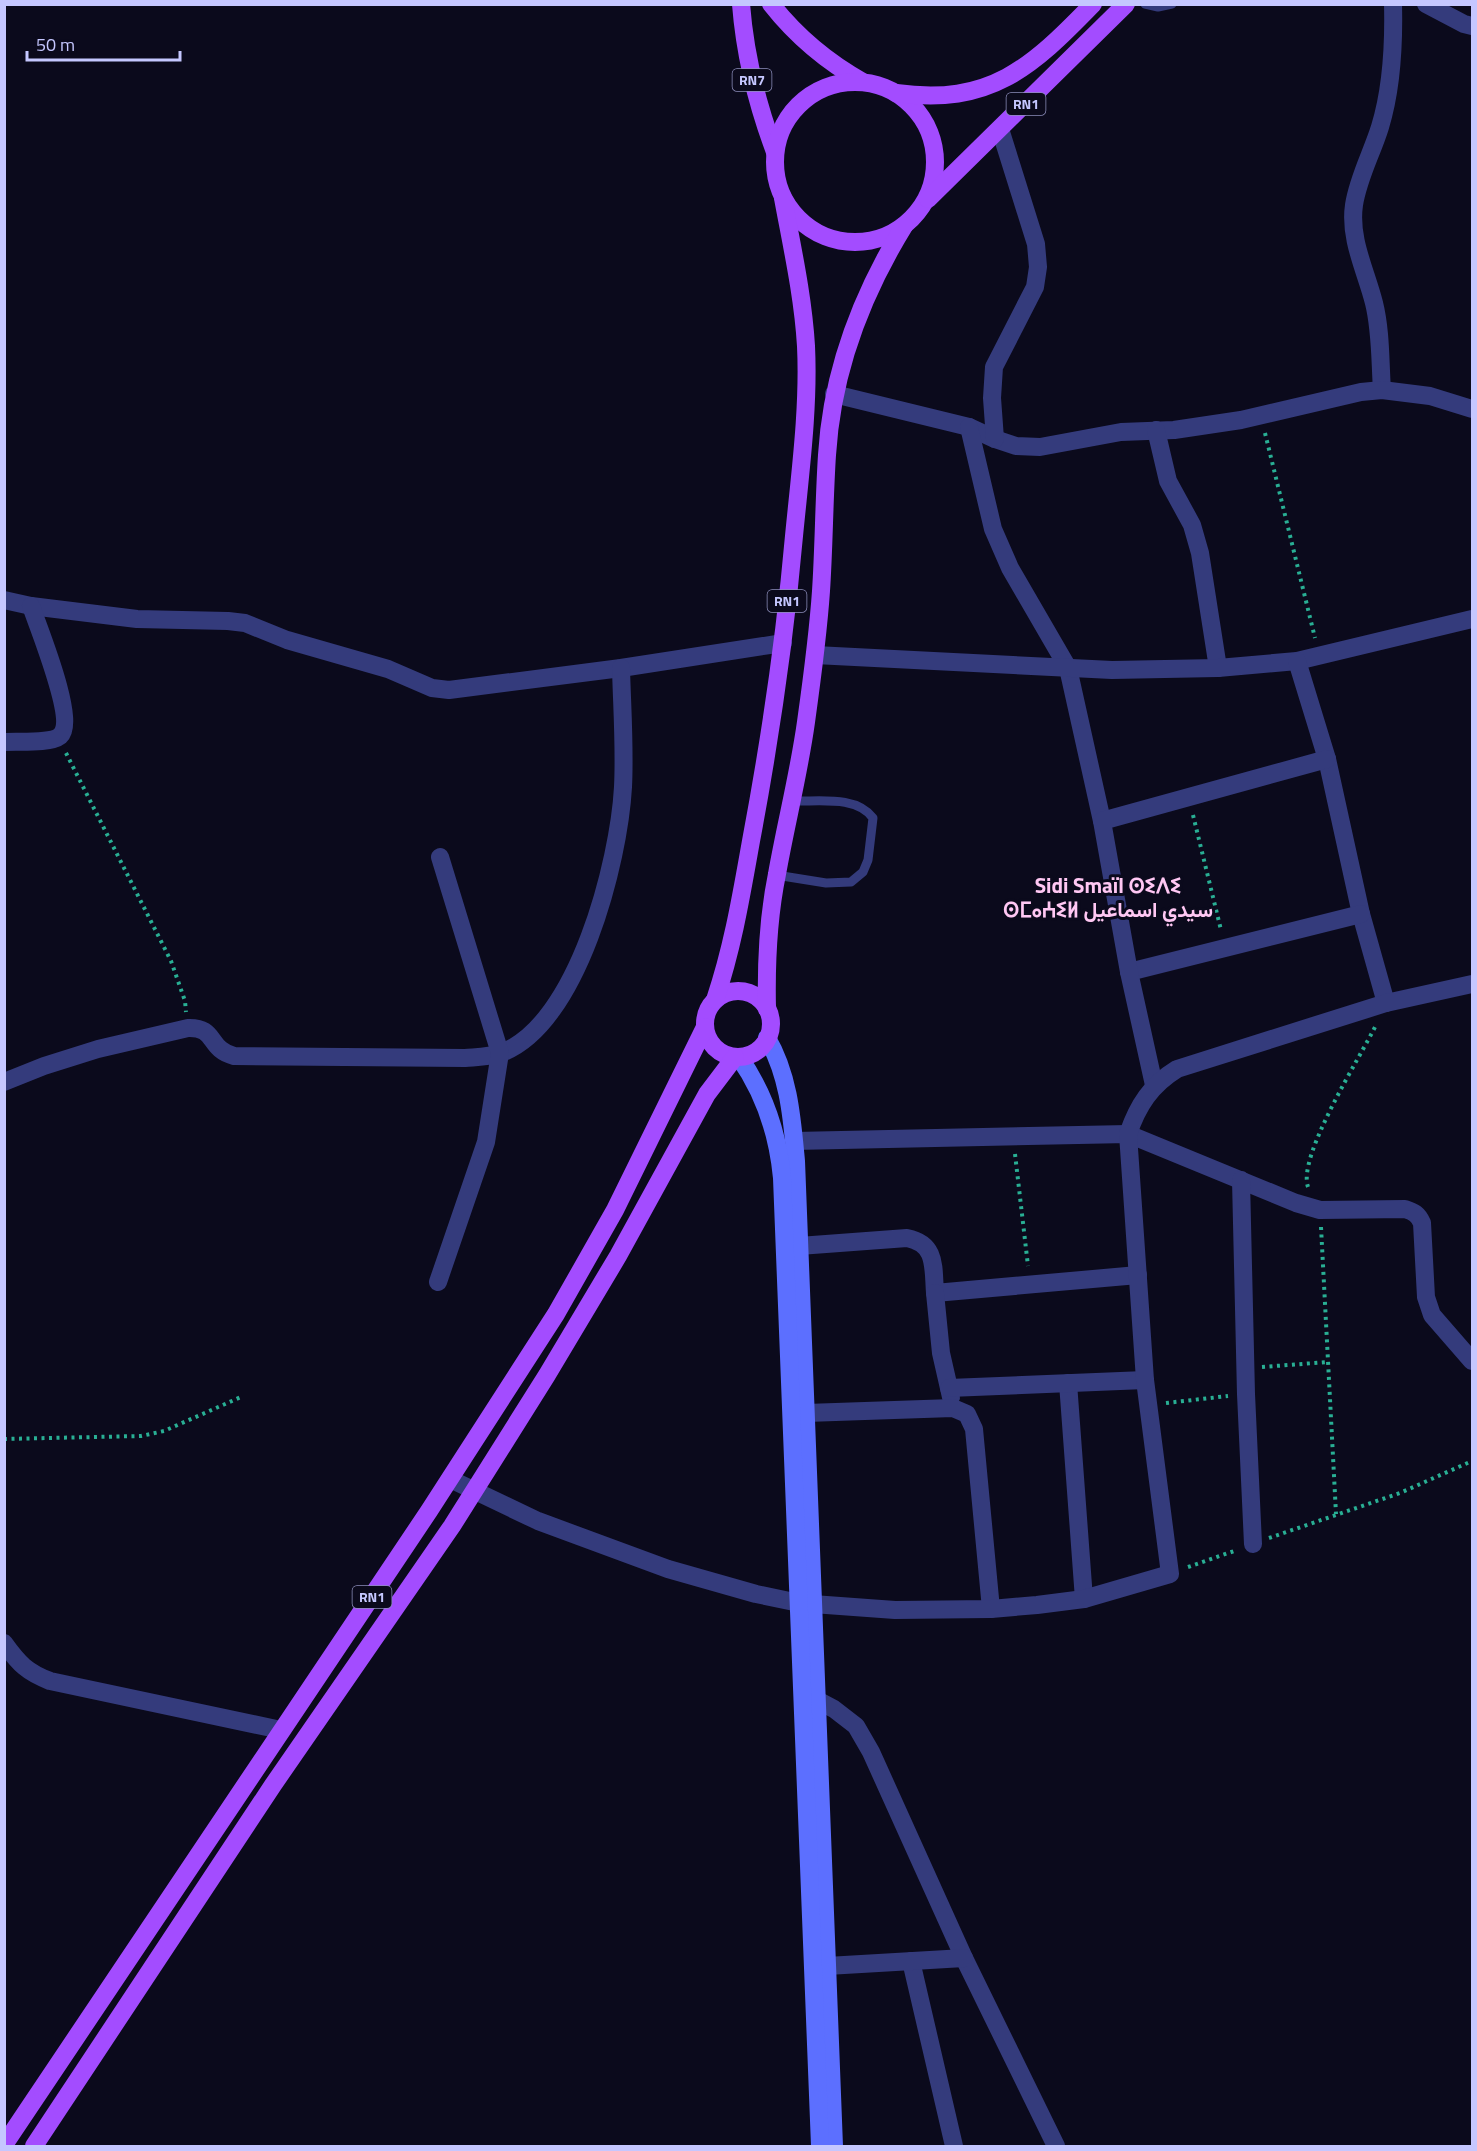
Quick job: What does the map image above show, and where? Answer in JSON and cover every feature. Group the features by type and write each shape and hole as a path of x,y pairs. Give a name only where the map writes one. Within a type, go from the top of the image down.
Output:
{"main road":[{"name":"RN7","path":"741,4 748,62 755,93 775,152"},
{"path":"771,4 815,51 864,83"},
{"name":"RN1","path":"894,93 935,96 955,94 975,90 1003,79 1046,52 1093,4"},
{"name":"RN1","path":"34,2146 273,1785 474,1490 547,1375 612,1266 707,1094 737,1057 756,1052 767,1038 770,1029 767,1009 767,953 776,875 792,801 815,655 825,536 826,455 834,394 850,335 861,306 904,226 925,202 1125,4"},
{"name":"RN1","path":"4,2145 450,1479 556,1314 586,1263 637,1166 705,1027 737,922 783,643 796,512 806,374 804,322 783,198 778,184 775,152 785,123 805,99 833,85 849,82 864,83 880,86 894,93 918,114 927,127 932,141 935,157 934,173 925,202"},
{"name":"RN1","path":"783,198 802,223 815,232 838,240 861,242 876,240 904,226"},
{"path":"715,1000 733,992 743,992 753,995 767,1009"},
{"path":"705,1027 711,1044 718,1051 737,1057"}],"street":[{"path":"1382,390 1375,306 1357,249 1354,206 1359,183 1386,108 1392,62 1393,4"},
{"path":"1426,4 1464,24 1473,26"},
{"path":"995,439 992,398 994,367 1035,287 1038,267 1036,244 1000,129"},
{"path":"834,394 969,427 1016,446 1040,447 1121,432 1196,426 1261,415 1361,392 1382,390 1430,396 1473,409"},
{"path":"969,427 993,529 1010,568 1068,668 1102,821 1154,1085"},
{"path":"1156,430 1168,481 1192,525 1200,553 1218,668"},
{"path":"4,600 31,606 137,619 245,623 287,640 388,669 432,688 448,690 621,668 783,643"},
{"path":"4,742 47,741 58,737 63,732 65,717 58,686 31,606"},
{"path":"815,655 1068,668 1158,670 1218,668 1320,657 1473,619"},
{"path":"1297,661 1327,759 1361,914 1386,1003"},
{"path":"4,1082 44,1065 98,1048 198,1027 207,1031 223,1053 234,1056 454,1058 500,1053 522,1041 551,1013 568,988 602,901 612,867 623,788 621,668"},
{"path":"1102,821 1327,759"},
{"path":"438,1281 486,1142 500,1053 440,857"},
{"path":"1130,972 1361,914"},
{"path":"450,1479 538,1521 668,1569 745,1591 806,1603 896,1610 991,1609 1084,1599 1170,1574 1145,1380 1128,1134 1135,1114 1154,1085 1177,1069 1386,1003 1473,984"},
{"path":"767,1038 783,1071 794,1141 806,1413 806,1603 820,2146"},
{"path":"737,1057 749,1070 768,1111 778,1144 783,1178 806,1603 817,1700 834,2146"},
{"path":"794,1141 1128,1134 1320,1210 1405,1209 1419,1216 1422,1223 1426,1297 1432,1315 1473,1361"},
{"path":"1241,1180 1246,1394 1253,1544"},
{"path":"799,1246 907,1238 926,1245 932,1255 941,1353 953,1408"},
{"path":"935,1293 1138,1275"},
{"path":"949,1388 1145,1380"},
{"path":"1068,1383 1084,1599"},
{"path":"806,1413 953,1408 967,1414 974,1429 991,1609"},
{"path":"4,1643 17,1661 32,1674 50,1681 281,1730"},
{"path":"817,1700 834,1709 856,1726 871,1752 964,1958 1056,2146"},
{"path":"827,1966 964,1958"},
{"path":"911,1962 954,2146"}],"lane":[{"path":"1148,5 1172,4"},
{"path":"776,875 826,883 851,882 863,872 868,860 873,818 867,810 856,804 792,801"}],"path":[{"path":"1261,415 1320,657"},
{"path":"58,737 171,961 185,1001 188,1028"},
{"path":"1189,797 1226,948"},
{"path":"1336,1514 1320,1210 1306,1184 1317,1141 1386,1003"},
{"path":"1013,1136 1030,1284"},
{"path":"1246,1368 1328,1362"},
{"path":"1149,1405 1246,1394"},
{"path":"4,1439 141,1436 164,1431 241,1397"},
{"path":"1170,1574 1400,1493 1473,1461"}],"district":[{"name":"Sidi Smaïl ⵙⵉⴷⵉ ⵙⵎⴰⵄⵉⵍ سيدي اسماعيل","path":"1108,898"}]}
